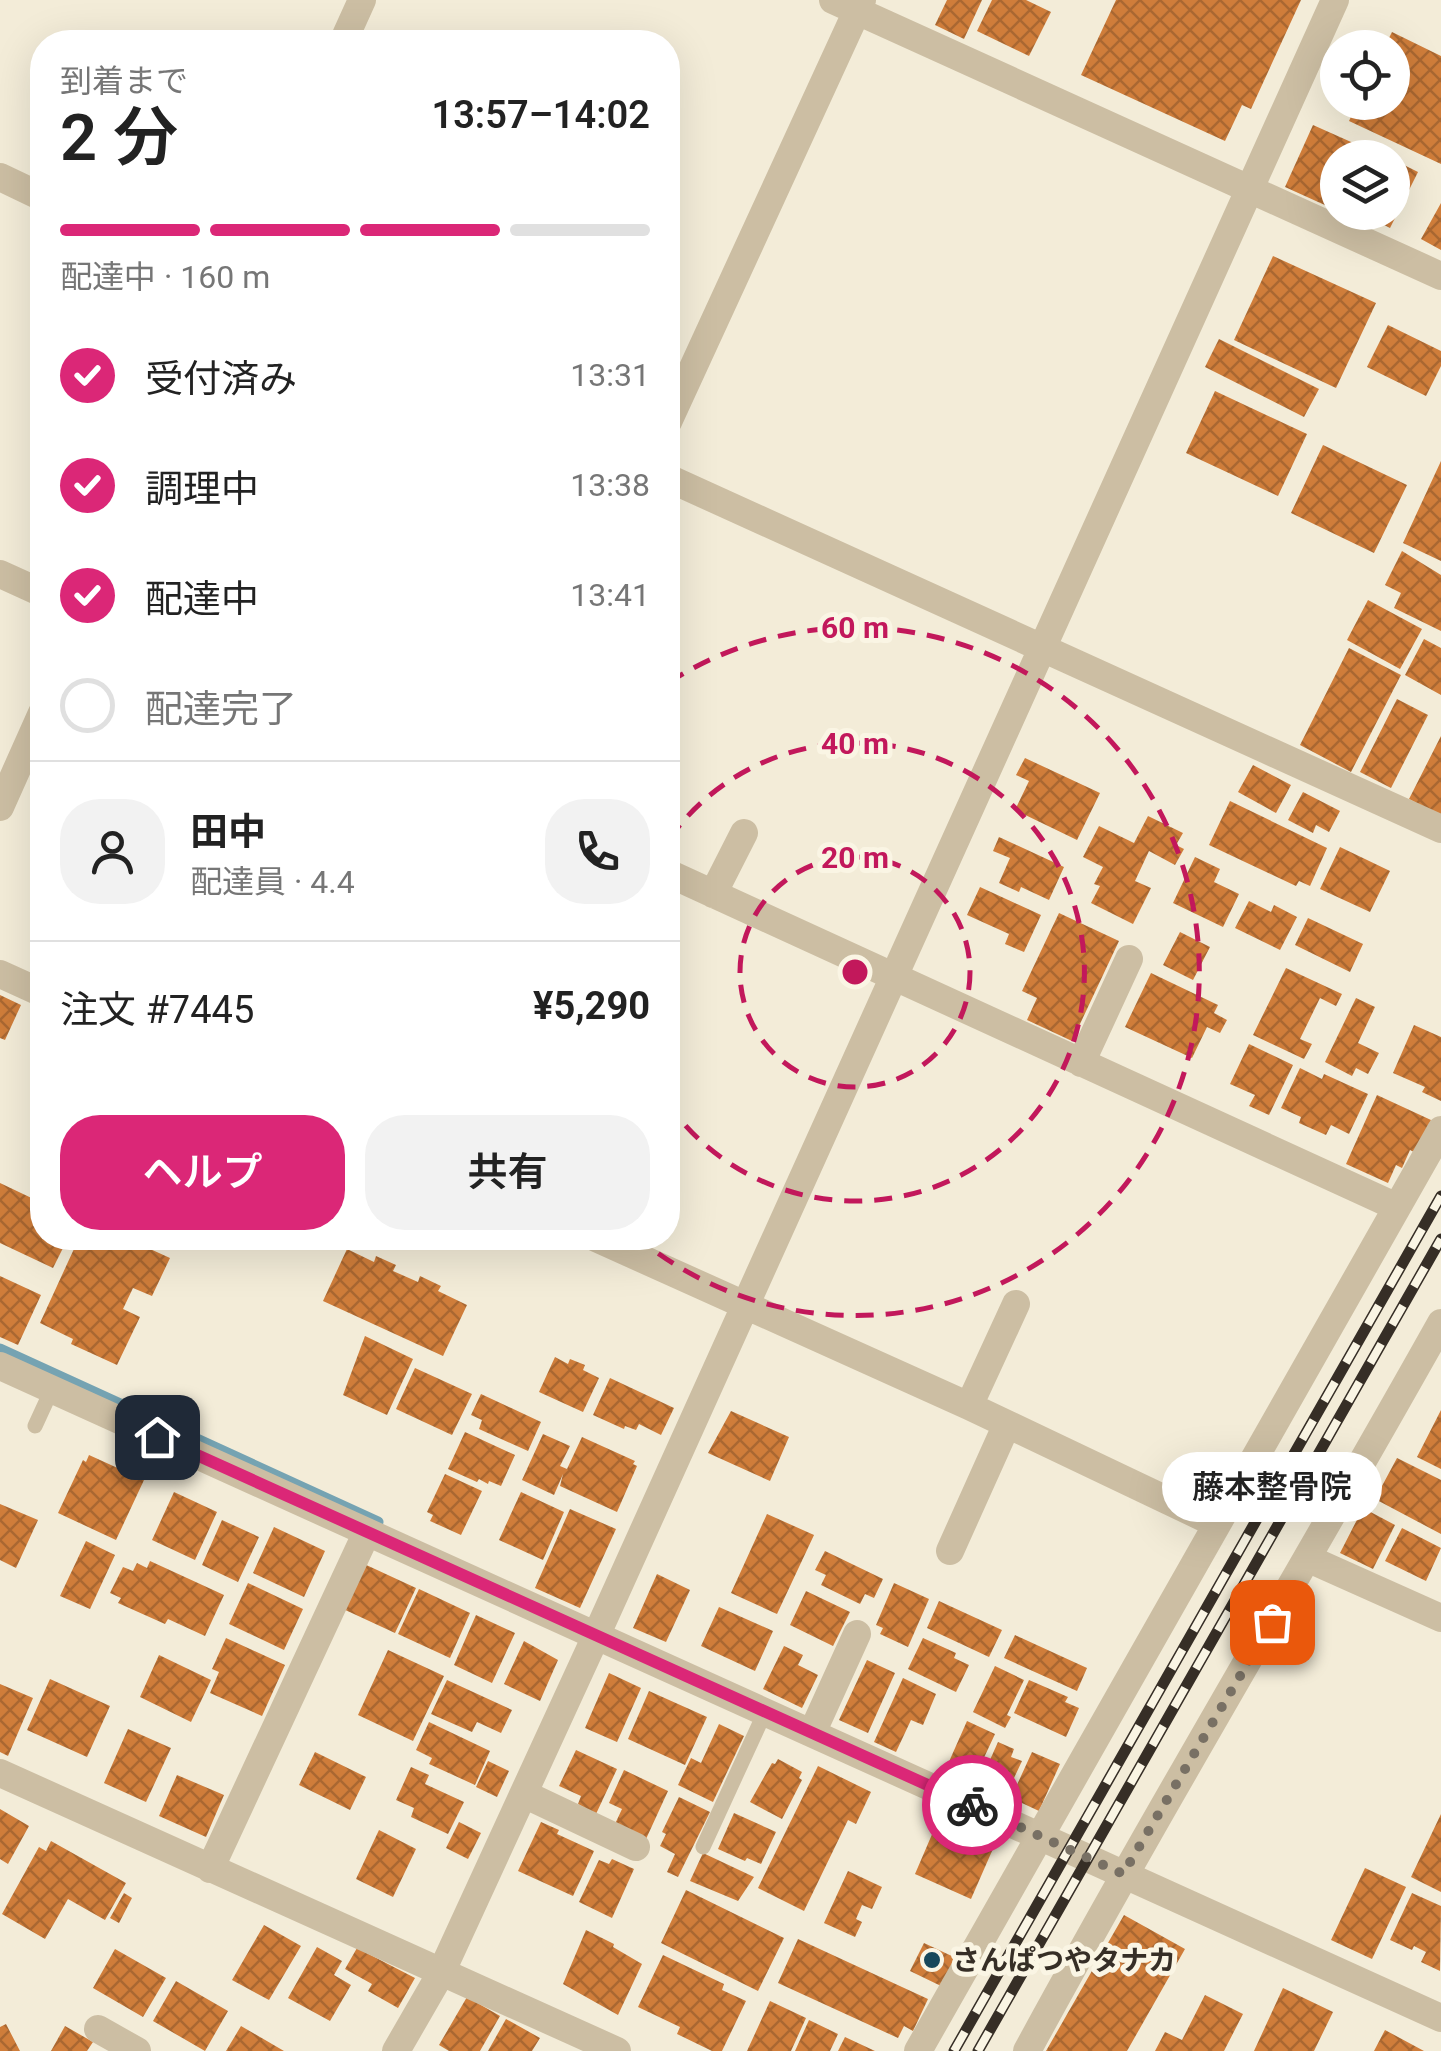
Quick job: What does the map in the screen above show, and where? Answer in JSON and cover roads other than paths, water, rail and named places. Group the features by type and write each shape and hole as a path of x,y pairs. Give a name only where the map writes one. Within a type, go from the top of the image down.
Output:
{"street":[{"path":"348,30 362,0"},
{"path":"396,2051 441,1974 524,1794 1335,0"},
{"path":"680,395 851,4 1441,276"},
{"path":"0,177 30,191"},
{"path":"680,483 1441,829"},
{"path":"0,574 30,588"},
{"path":"0,808 30,740"},
{"path":"714,894 744,833"},
{"path":"680,879 1397,1207"},
{"path":"1080,1063 1129,959"},
{"path":"0,974 30,987"},
{"path":"918,2051 1441,1130"},
{"path":"623,1250 969,1406 1216,1524"},
{"path":"969,1406 1016,1304"},
{"path":"1027,2051 1123,1874 1309,1559 1441,1323"},
{"path":"0,1366 1441,2018"},
{"path":"950,1551 1006,1424"},
{"path":"210,1869 367,1532"},
{"path":"1309,1559 1441,1618"},
{"path":"812,1733 857,1634"},
{"path":"0,1772 617,2051"},
{"path":"524,1794 636,1848"},
{"path":"98,2028 129,2049"}],"lane":[{"path":"35,1426 52,1389"},
{"path":"703,1847 764,1712"}],"waterway":[{"path":"0,1349 378,1522"}],"railway":[{"path":"954,2051 1441,1196"},
{"path":"978,2051 1441,1239"}],"place":[{"name":"藤本整骨院","path":"1272,1622"},
{"name":"さんぱつやタナカ","path":"932,1960"}]}
